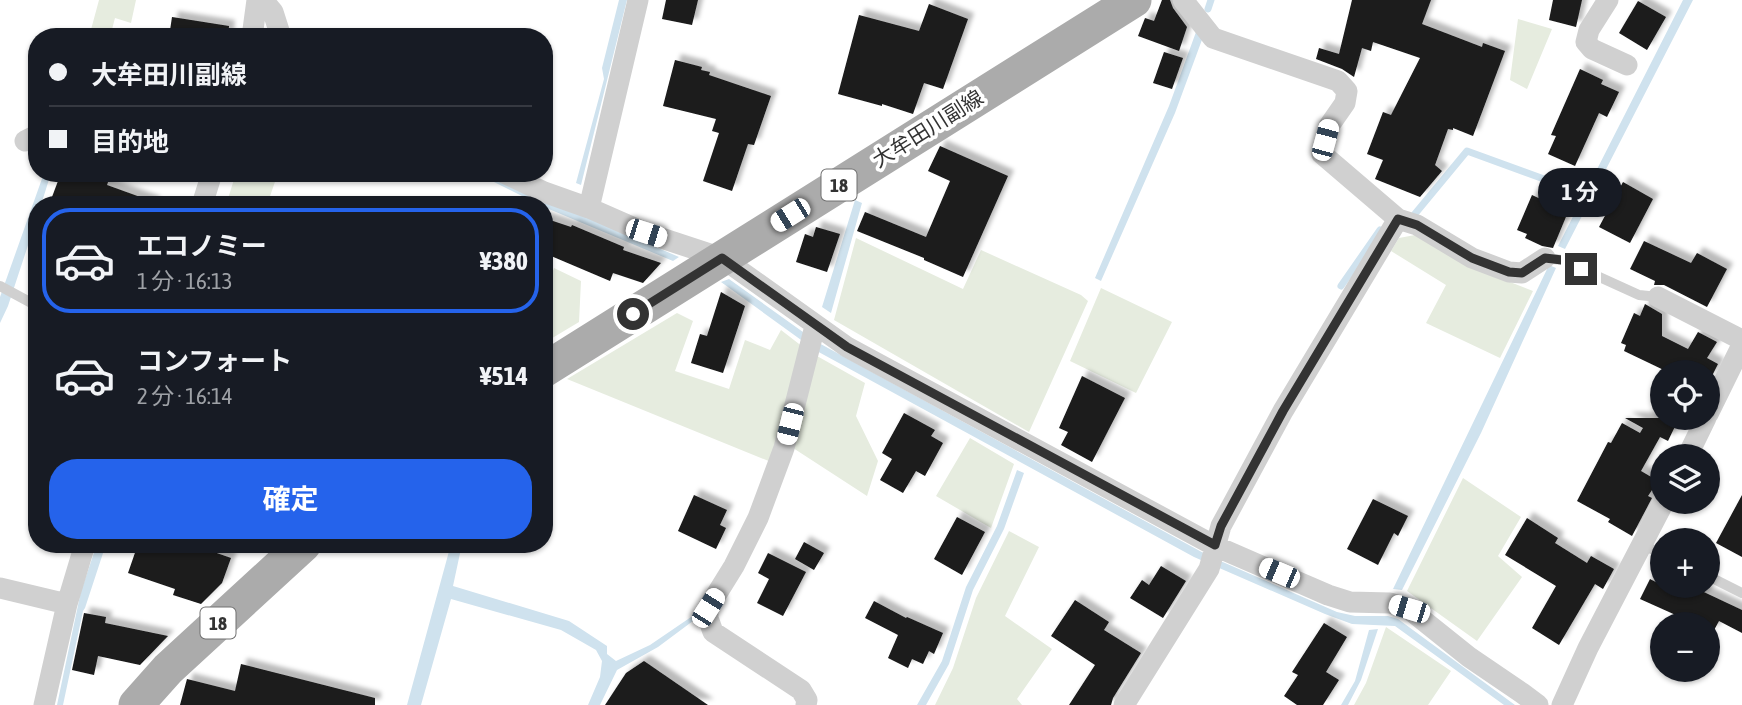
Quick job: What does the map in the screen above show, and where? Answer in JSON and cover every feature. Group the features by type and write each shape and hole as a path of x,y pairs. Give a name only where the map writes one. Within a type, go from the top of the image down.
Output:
{"main road":[{"name":"大牟田川副線","path":"553,364 1134,0"},
{"name":"18","path":"136,705 168,668 294,553"}],"street":[{"path":"254,28 260,0"},
{"path":"260,0 272,12 278,28"},
{"path":"589,208 638,0"},
{"path":"1184,0 1213,38 1338,82 1347,92 1345,103 1329,126 1321,153 1398,219 1417,225 1472,258 1509,272 1522,273 1545,258"},
{"path":"1608,0 1589,30 1586,42 1591,49 1627,65"},
{"path":"523,182 646,233 722,258 847,347 1215,545 1328,595 1350,602 1390,603 1409,609 1469,657 1538,705"},
{"path":"1124,705 1209,569 1221,526 1283,411 1398,219"},
{"path":"1658,297 1742,343 1720,389"},
{"path":"806,705 807,700 801,690 713,632 708,608 734,566 758,518 784,448 815,326"},
{"path":"44,705 67,604 82,553"},
{"path":"1562,705 1588,648 1650,555"},
{"path":"0,588 67,604"}],"lane":[{"path":"1545,258 1562,260 1640,295 1658,297"},
{"path":"0,286 28,301"},
{"path":"1720,582 1742,593"}],"shaded area":[{"path":"99,0 136,0 131,23 115,18 112,28 91,28"},
{"path":"1518,19 1552,29 1527,89 1510,80"},
{"path":"233,182 275,182 270,196 229,196"},
{"path":"1415,235 1464,264 1533,291 1500,358 1426,323 1446,285 1391,251 1399,238"},
{"path":"856,238 963,289 981,250 1081,295 1088,301 1029,432 834,320"},
{"path":"554,268 581,281 579,322 553,338"},
{"path":"1101,288 1172,322 1136,393 1070,361"},
{"path":"677,313 693,321 675,371 729,389 745,340 770,350 781,330 803,347 771,462 567,379"},
{"path":"817,356 865,383 856,416 878,461 867,496 790,446"},
{"path":"970,438 1014,464 991,528 936,496"},
{"path":"1463,478 1521,517 1498,556 1522,577 1477,641 1407,591"},
{"path":"1009,531 1039,547 1005,616 1052,649 1017,699 1022,705 935,705 953,668 976,598"},
{"path":"1386,627 1451,671 1428,705 1354,705 1366,683"}],"water":[{"path":"619,0 627,0 581,185 576,183 604,79 602,68"},
{"path":"1683,0 1693,0 1565,249 1558,246"},
{"path":"1196,32 1203,37 1175,113 1101,281 1095,278 1169,106"},
{"path":"41,182 48,182 44,196 36,196"},
{"path":"494,182 512,182 541,196 522,196"},
{"path":"855,200 862,203 831,313 822,307"},
{"path":"553,202 679,257 673,261 553,211"},
{"path":"28,218 28,245 0,323 0,297"},
{"path":"1549,265 1556,268 1481,433 1402,590 1393,589"},
{"path":"729,279 817,342 1209,556 1337,612 1398,619 1515,705 1504,705 1395,626 1352,624 1194,557 815,350 721,282"},
{"path":"1017,470 1024,473 1004,529 973,590 949,664 926,705 917,705 942,661 966,587 997,526"},
{"path":"94,553 103,553 83,611 63,705 57,705 81,591"},
{"path":"449,553 460,553 453,586 569,621 607,646 607,654 616,661 650,645 694,615 697,618 658,647 617,670 600,705 588,705 600,677 602,661 596,650 561,630 451,599 421,705 407,705"},
{"path":"1378,629 1361,680 1348,705 1341,705 1355,681 1369,630"}],"building":[{"path":"666,0 698,0 692,25 662,19"},
{"path":"1162,0 1170,0 1187,27 1179,51 1138,36 1145,18 1154,21"},
{"path":"1352,0 1431,0 1422,24 1482,47 1483,43 1505,51 1473,136 1453,128 1448,129 1435,165 1442,171 1420,197 1375,179 1383,160 1367,154 1383,112 1391,115 1420,58 1373,42 1371,51 1362,48 1354,77 1316,59 1319,48 1339,54"},
{"path":"1553,0 1582,0 1576,27 1549,20"},
{"path":"1638,1 1666,17 1647,50 1619,33"},
{"path":"929,4 968,19 943,89 924,83 913,114 838,94 859,15 919,31"},
{"path":"172,17 229,26 229,28 170,28"},
{"path":"1164,52 1183,58 1172,89 1153,83"},
{"path":"675,60 702,67 701,70 710,72 709,75 771,96 754,145 748,144 732,191 703,181 719,133 712,131 716,119 663,106"},
{"path":"1580,69 1603,80 1601,84 1619,92 1607,117 1599,113 1575,166 1548,154 1556,136 1551,135"},
{"path":"940,146 1008,176 963,277 857,231 865,212 926,237 950,181 928,171"},
{"path":"58,182 108,182 107,185 137,196 52,196"},
{"path":"1623,182 1653,199 1630,243 1599,227"},
{"path":"1532,195 1568,212 1553,248 1525,238 1527,234 1517,230"},
{"path":"553,221 571,227 572,225 624,247 623,250 661,263 643,283 613,273 610,281 553,257"},
{"path":"816,227 840,234 827,272 796,262 805,234 813,237"},
{"path":"1644,241 1691,263 1697,253 1727,269 1707,307 1664,285 1654,285 1655,281 1630,269"},
{"path":"721,292 745,306 723,373 691,363 700,334 707,336"},
{"path":"1645,304 1662,314 1662,336 1688,349 1698,332 1717,342 1707,358 1711,360 1650,360 1650,363 1624,351 1626,345 1621,343 1634,313 1640,316"},
{"path":"1082,376 1125,398 1092,462 1061,445 1068,432 1059,428"},
{"path":"904,413 935,430 931,436 943,443 925,476 916,471 903,493 880,480 892,459 882,453"},
{"path":"1625,418 1650,418 1650,430 1673,430 1668,441 1660,437 1656,444 1650,444 1650,455 1641,471 1650,476 1650,502 1632,536 1608,522 1610,519 1577,501 1608,442 1611,443 1622,423 1640,433 1643,428"},
{"path":"694,495 727,510 720,525 726,528 716,549 678,531"},
{"path":"1742,495 1742,557 1720,545 1720,536"},
{"path":"1373,499 1408,516 1398,536 1394,533 1378,565 1347,549"},
{"path":"957,517 985,532 962,575 934,559"},
{"path":"1527,518 1558,538 1555,543 1587,563 1591,556 1614,569 1603,589 1595,584 1559,645 1532,628 1556,586 1505,555"},
{"path":"804,542 824,553 814,570 795,559"},
{"path":"135,553 217,553 231,558 222,583 201,604 173,595 175,589 128,573"},
{"path":"768,553 806,572 783,616 757,603 769,579 758,573"},
{"path":"1161,566 1186,581 1163,618 1130,598 1142,580 1149,585"},
{"path":"1650,579 1650,598 1716,598 1742,610 1742,633 1720,622 1720,612 1669,612 1640,599"},
{"path":"1075,600 1109,622 1104,630 1141,653 1111,705 1069,705 1095,665 1051,636"},
{"path":"874,601 943,633 934,654 929,651 923,664 912,659 908,668 888,658 898,635 865,618"},
{"path":"84,613 106,617 105,623 168,636 140,665 98,656 94,675 72,670"},
{"path":"1324,623 1347,637 1326,672 1339,680 1323,705 1297,705 1284,696 1298,675 1292,672"},
{"path":"644,661 708,705 605,705 626,673"},
{"path":"241,664 375,698 375,705 180,705 187,679 235,691"}],"waterway":[{"path":"1208,9 1211,0"},
{"path":"1414,215 1467,151 1585,194"},
{"path":"1341,286 1380,230"}],"route":[{"path":"633,314 722,258 847,347 1215,545 1221,526 1283,411 1398,219 1417,225 1472,258 1509,272 1522,273 1545,258 1562,260 1581,269"}]}
